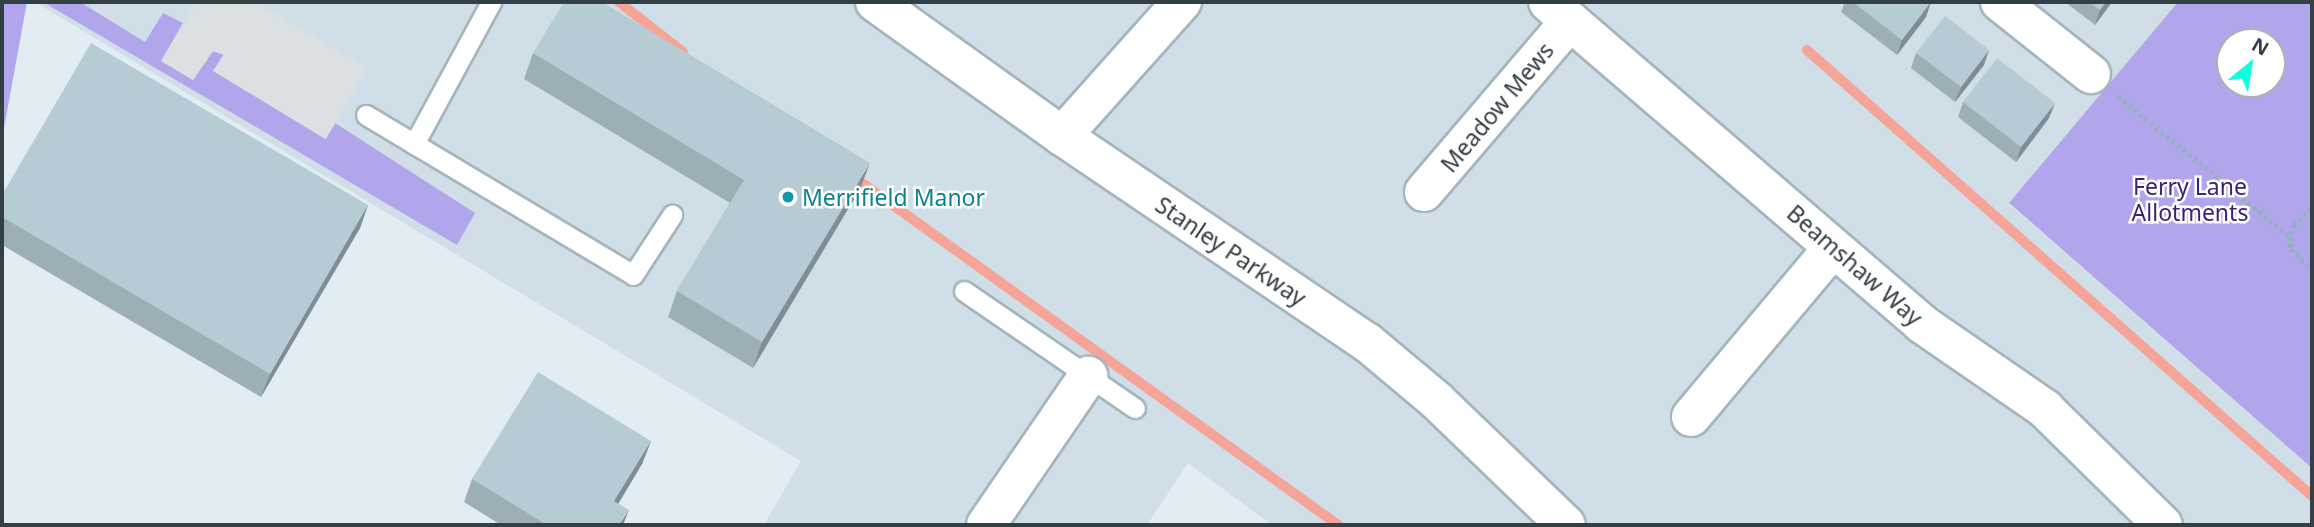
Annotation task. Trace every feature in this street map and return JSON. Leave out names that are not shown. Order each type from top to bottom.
[{"type":"street","name":"Stanley Parkway","points":[[874,2],[1062,136],[1368,343],[1436,400],[1566,525]]},
{"type":"street","points":[[1062,136],[1182,2]]},
{"type":"street","points":[[2000,2],[2091,74]]},
{"type":"street","name":"Meadow Mews","points":[[1424,192],[1559,11]]},
{"type":"street","name":"Beamshaw Way","points":[[1559,11],[1922,324],[2045,410],[2163,525]]},
{"type":"street","points":[[1691,417],[1833,247]]},
{"type":"street","points":[[986,525],[1087,376]]},
{"type":"lane","points":[[414,144],[491,2]]},
{"type":"lane","points":[[366,115],[633,275],[672,215]]},
{"type":"lane","points":[[964,291],[1135,408]]},
{"type":"path","points":[[2091,74],[2290,237]]},
{"type":"path","points":[[2312,209],[2294,225],[2290,237],[2291,248],[2312,269]]},
{"type":"shaded area","points":[[35,2],[2178,2],[2009,204],[2312,468],[2312,525],[1272,525],[1188,463],[1147,525],[764,525],[801,461]]},
{"type":"shaded area","points":[[196,2],[256,2],[367,68],[326,139],[213,71],[224,54],[213,51],[193,80],[161,61]]},
{"type":"green space","points":[[2,2],[27,2],[2,139]]},
{"type":"green space","points":[[43,2],[80,2],[145,42],[163,13],[183,23],[161,61],[193,80],[213,51],[224,55],[214,71],[325,139],[335,123],[475,213],[457,245]]},
{"type":"green space","name":"Ferry Lane Allotments","points":[[2178,2],[2312,2],[2312,468],[2009,203]]},
{"type":"building","name":"Merrifield Manor","points":[[564,2],[602,2],[870,163],[762,342],[677,291],[744,180],[533,53]]},
{"type":"building","points":[[1853,2],[1931,2],[1902,40]]},
{"type":"building","points":[[2089,2],[2106,2],[2100,10]]},
{"type":"building","points":[[1945,16],[1989,50],[1961,87],[1916,53]]},
{"type":"building","points":[[91,43],[368,205],[270,374],[2,217],[2,195]]},
{"type":"building","points":[[1997,58],[2055,103],[2021,147],[1963,102]]},
{"type":"building","points":[[538,372],[651,441],[614,501],[629,510],[619,525],[547,525],[472,479]]},
{"type":"waterway","points":[[619,2],[683,52]]},
{"type":"waterway","points":[[1807,50],[2312,496]]},
{"type":"waterway","points":[[851,175],[1338,525]]},
{"type":"place","name":"Merrifield Manor","points":[[788,197]]}]
